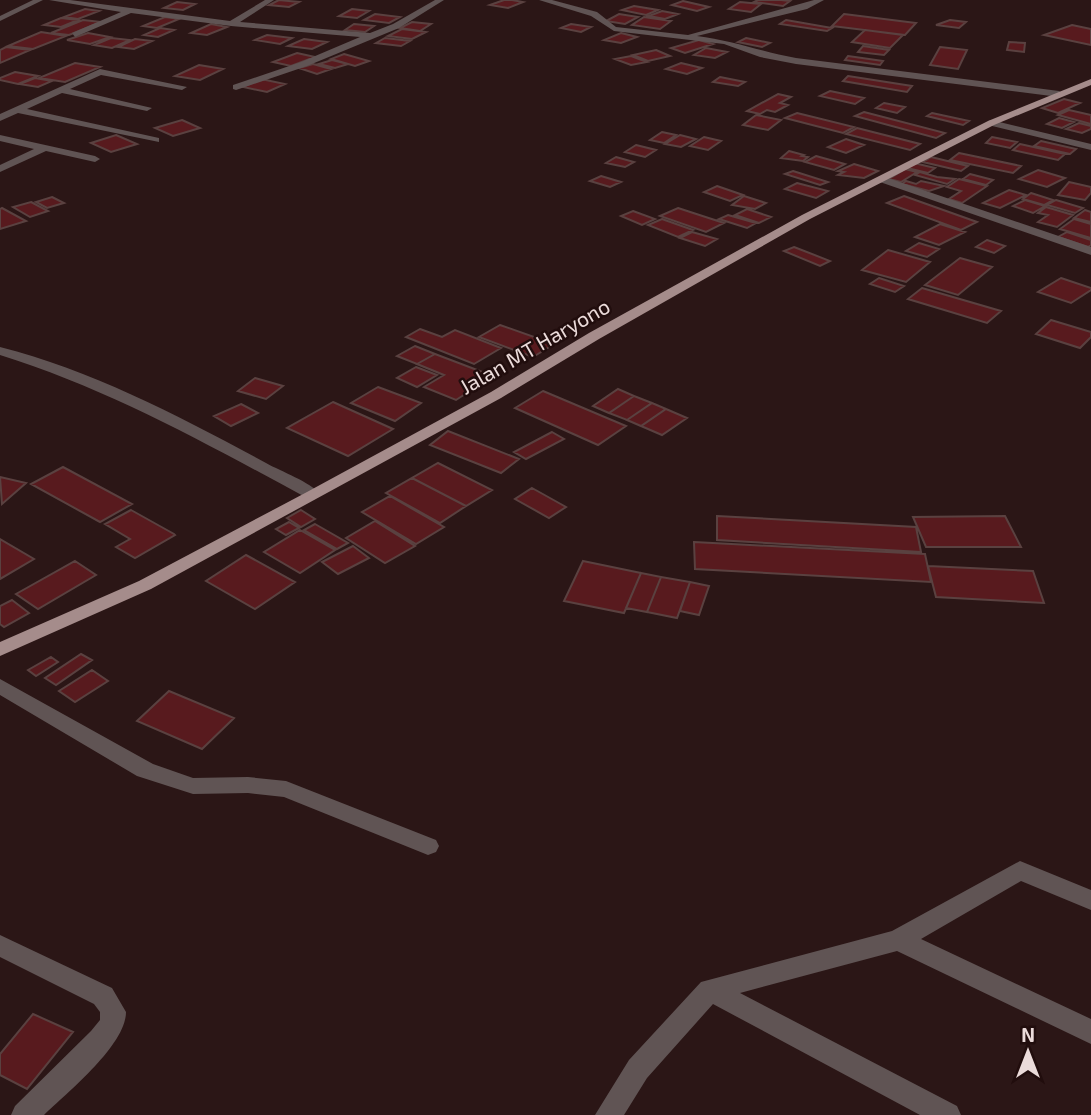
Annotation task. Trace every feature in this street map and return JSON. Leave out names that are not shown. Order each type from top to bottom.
[{"type":"main road","name":"Jalan MT Haryono","points":[[0,650],[145,585],[496,395],[594,336],[768,238],[881,179],[996,120],[1091,82]]},
{"type":"street","points":[[0,19],[39,0]]},
{"type":"street","points":[[53,0],[231,24],[371,36]]},
{"type":"street","points":[[231,24],[270,0]]},
{"type":"street","points":[[236,87],[396,26],[440,0]]},
{"type":"street","points":[[543,0],[594,14],[614,29],[725,42],[763,55],[796,61],[1059,94]]},
{"type":"street","points":[[683,38],[804,7],[820,0]]},
{"type":"street","points":[[75,35],[131,10]]},
{"type":"street","points":[[0,118],[100,72],[182,87]]},
{"type":"street","points":[[60,90],[147,108]]},
{"type":"street","points":[[17,110],[155,140]]},
{"type":"street","points":[[996,120],[1091,141]]},
{"type":"street","points":[[996,120],[1091,147]]},
{"type":"street","points":[[0,138],[94,159]]},
{"type":"street","points":[[0,169],[44,148]]},
{"type":"street","points":[[881,179],[1091,251]]},
{"type":"street","points":[[0,351],[77,375],[127,396],[313,495]]},
{"type":"street","points":[[0,685],[145,770],[192,786],[248,785],[286,789],[428,846]]},
{"type":"street","points":[[611,1114],[638,1069],[710,990],[898,940],[1020,870],[1091,900]]},
{"type":"street","points":[[898,940],[1091,1032]]},
{"type":"street","points":[[0,945],[103,996],[112,1006],[113,1018],[105,1036],[25,1115]]},
{"type":"street","points":[[710,990],[947,1115]]},
{"type":"building","points":[[279,0],[299,2],[289,7],[269,5]]},
{"type":"building","points":[[504,0],[523,2],[508,8],[490,5]]},
{"type":"building","points":[[683,1],[709,7],[697,11],[672,5]]},
{"type":"building","points":[[790,1],[783,6],[754,2]]},
{"type":"building","points":[[177,2],[195,4],[183,10],[164,8]]},
{"type":"building","points":[[740,2],[761,4],[751,12],[729,9]]},
{"type":"building","points":[[634,6],[658,10],[646,15],[622,10]]},
{"type":"building","points":[[85,9],[99,11],[78,19],[64,17]]},
{"type":"building","points":[[352,9],[369,11],[357,18],[339,16]]},
{"type":"building","points":[[662,11],[678,14],[665,19],[649,16]]},
{"type":"building","points":[[375,14],[400,17],[389,23],[364,20]]},
{"type":"building","points":[[619,14],[638,17],[625,24],[606,21]]},
{"type":"building","points":[[844,14],[916,23],[905,35],[832,26]]},
{"type":"building","points":[[165,17],[179,19],[157,28],[143,26]]},
{"type":"building","points":[[644,17],[671,21],[660,29],[632,25]]},
{"type":"building","points":[[61,18],[78,20],[61,27],[44,25]]},
{"type":"building","points":[[83,20],[101,22],[69,35],[51,33]]},
{"type":"building","points":[[786,20],[832,28],[827,31],[780,24]]},
{"type":"building","points":[[950,20],[966,22],[959,28],[936,25]]},
{"type":"building","points":[[412,22],[431,24],[420,31],[400,28]]},
{"type":"building","points":[[211,24],[227,27],[207,35],[191,33]]},
{"type":"building","points":[[354,24],[374,26],[365,32],[345,30]]},
{"type":"building","points":[[571,24],[591,27],[581,32],[561,28]]},
{"type":"building","points":[[1072,25],[1091,29],[1091,45],[1044,35]]},
{"type":"building","points":[[160,28],[174,30],[158,37],[144,35]]},
{"type":"building","points":[[402,29],[426,32],[412,39],[388,36]]},
{"type":"building","points":[[865,30],[903,35],[890,48],[852,42]]},
{"type":"building","points":[[41,32],[66,36],[33,49],[8,46]]},
{"type":"building","points":[[88,33],[110,37],[90,44],[67,40]]},
{"type":"building","points":[[621,33],[637,37],[621,43],[604,40]]},
{"type":"building","points":[[267,35],[292,38],[280,44],[255,40]]},
{"type":"building","points":[[111,38],[130,40],[112,48],[94,45]]},
{"type":"building","points":[[385,38],[410,41],[401,46],[376,43]]},
{"type":"building","points":[[746,38],[770,43],[762,47],[738,42]]},
{"type":"building","points":[[135,39],[152,41],[134,49],[118,47]]},
{"type":"building","points":[[304,39],[327,42],[312,49],[288,46]]},
{"type":"building","points":[[699,40],[713,44],[685,53],[671,48]]},
{"type":"building","points":[[1009,42],[1025,43],[1024,52],[1007,50]]},
{"type":"building","points":[[863,46],[889,50],[884,55],[858,52]]},
{"type":"building","points":[[6,47],[30,50],[0,63],[0,50]]},
{"type":"building","points":[[940,47],[967,50],[958,69],[930,65]]},
{"type":"building","points":[[706,48],[727,52],[715,58],[694,55]]},
{"type":"building","points":[[656,50],[670,56],[648,61],[633,55]]},
{"type":"building","points":[[297,53],[315,57],[291,66],[273,62]]},
{"type":"building","points":[[344,54],[369,61],[355,66],[331,59]]},
{"type":"building","points":[[631,56],[647,62],[631,65],[615,59]]},
{"type":"building","points":[[848,56],[883,61],[880,65],[845,60]]},
{"type":"building","points":[[332,60],[348,64],[335,68],[319,64]]},
{"type":"building","points":[[75,63],[100,67],[65,82],[39,78]]},
{"type":"building","points":[[681,63],[702,68],[687,74],[666,69]]},
{"type":"building","points":[[313,64],[331,69],[317,74],[299,68]]},
{"type":"building","points":[[199,65],[223,69],[200,80],[175,76]]},
{"type":"building","points":[[15,72],[38,76],[18,84],[0,80]]},
{"type":"building","points":[[848,76],[912,86],[907,92],[843,81]]},
{"type":"building","points":[[720,77],[745,82],[738,86],[713,82]]},
{"type":"building","points":[[35,78],[52,81],[38,87],[20,84]]},
{"type":"building","points":[[261,79],[285,84],[267,92],[243,87]]},
{"type":"building","points":[[830,91],[864,98],[855,104],[820,96]]},
{"type":"building","points":[[778,94],[791,97],[780,103],[788,105],[775,112],[767,110],[760,114],[747,111]]},
{"type":"building","points":[[1064,99],[1080,103],[1058,113],[1042,108]]},
{"type":"building","points":[[884,103],[905,107],[897,113],[876,108]]},
{"type":"building","points":[[1069,110],[1091,115],[1091,124],[1058,115]]},
{"type":"building","points":[[864,112],[945,133],[936,138],[855,116]]},
{"type":"building","points":[[797,113],[854,127],[843,133],[785,118]]},
{"type":"building","points":[[932,113],[969,121],[963,125],[927,116]]},
{"type":"building","points":[[756,115],[781,120],[768,130],[743,125]]},
{"type":"building","points":[[1059,118],[1074,122],[1062,128],[1047,124]]},
{"type":"building","points":[[182,120],[200,128],[173,136],[155,128]]},
{"type":"building","points":[[1079,123],[1091,126],[1091,129],[1082,133],[1066,129]]},
{"type":"building","points":[[857,128],[920,144],[910,150],[846,134]]},
{"type":"building","points":[[662,132],[676,135],[664,143],[650,140]]},
{"type":"building","points":[[116,135],[137,144],[111,152],[91,143]]},
{"type":"building","points":[[680,135],[696,139],[681,147],[665,144]]},
{"type":"building","points":[[704,137],[721,141],[708,150],[690,146]]},
{"type":"building","points":[[992,137],[1017,142],[1010,148],[986,143]]},
{"type":"building","points":[[846,139],[864,145],[846,153],[828,147]]},
{"type":"building","points":[[1041,141],[1076,149],[1070,154],[1034,146]]},
{"type":"building","points":[[1020,144],[1065,154],[1058,160],[1013,150]]},
{"type":"building","points":[[636,145],[656,150],[645,157],[625,152]]},
{"type":"building","points":[[789,151],[808,157],[803,161],[781,158]]},
{"type":"building","points":[[959,153],[1021,166],[1013,173],[950,160]]},
{"type":"building","points":[[816,156],[845,164],[834,170],[805,162]]},
{"type":"building","points":[[616,157],[634,162],[625,167],[606,163]]},
{"type":"building","points":[[931,157],[968,166],[961,171],[923,162]]},
{"type":"building","points":[[914,163],[935,168],[928,173],[907,168]]},
{"type":"building","points":[[854,164],[878,171],[864,178],[838,175],[844,172],[838,171]]},
{"type":"building","points":[[905,169],[917,172],[901,182],[889,179]]},
{"type":"building","points":[[1038,170],[1065,178],[1047,187],[1019,179]]},
{"type":"building","points":[[793,171],[828,182],[820,185],[785,174]]},
{"type":"building","points":[[920,172],[955,179],[947,184],[915,175]]},
{"type":"building","points":[[970,174],[993,180],[986,185],[963,179]]},
{"type":"building","points":[[601,176],[621,182],[610,187],[590,181]]},
{"type":"building","points":[[959,179],[987,186],[962,203],[949,199],[961,191],[947,187]]},
{"type":"building","points":[[906,181],[944,186],[929,191],[902,184]]},
{"type":"building","points":[[1069,182],[1091,187],[1091,193],[1085,200],[1058,195]]},
{"type":"building","points":[[797,183],[828,191],[816,198],[785,189]]},
{"type":"building","points":[[717,186],[743,195],[730,201],[704,192]]},
{"type":"building","points":[[1009,190],[1026,195],[1000,208],[983,203]]},
{"type":"building","points":[[1031,193],[1053,200],[1044,205],[1023,199]]},
{"type":"building","points":[[744,196],[766,203],[755,209],[732,205]]},
{"type":"building","points":[[904,196],[977,222],[961,230],[887,203]]},
{"type":"building","points":[[52,197],[64,203],[47,208],[36,202]]},
{"type":"building","points":[[1025,200],[1045,206],[1033,213],[1013,206]]},
{"type":"building","points":[[1056,200],[1083,208],[1075,213],[1047,205]]},
{"type":"building","points":[[31,202],[48,211],[30,217],[13,207]]},
{"type":"building","points":[[1046,207],[1073,215],[1057,227],[1038,222],[1048,215],[1038,213]]},
{"type":"building","points":[[2,208],[26,221],[0,229]]},
{"type":"building","points":[[678,208],[724,223],[706,232],[660,216]]},
{"type":"building","points":[[747,209],[771,217],[759,223],[735,215]]},
{"type":"building","points":[[1085,210],[1091,212],[1091,222],[1074,218]]},
{"type":"building","points":[[633,211],[655,219],[642,225],[621,216]]},
{"type":"building","points":[[728,215],[756,223],[747,228],[719,219]]},
{"type":"building","points":[[662,219],[693,230],[678,237],[648,225]]},
{"type":"building","points":[[1074,219],[1091,224],[1091,238],[1060,229]]},
{"type":"building","points":[[940,224],[965,232],[939,245],[915,237]]},
{"type":"building","points":[[692,232],[717,239],[705,246],[680,238]]},
{"type":"building","points":[[1067,232],[1091,240],[1091,245],[1088,247],[1058,237]]},
{"type":"building","points":[[987,240],[1005,246],[994,253],[976,247]]},
{"type":"building","points":[[919,243],[939,249],[927,257],[906,251]]},
{"type":"building","points":[[794,247],[830,261],[820,266],[784,251]]},
{"type":"building","points":[[888,250],[930,262],[906,282],[862,270]]},
{"type":"building","points":[[960,258],[992,267],[958,295],[925,285]]},
{"type":"building","points":[[879,278],[904,286],[895,292],[870,284]]},
{"type":"building","points":[[1061,278],[1091,290],[1071,303],[1038,292]]},
{"type":"building","points":[[922,288],[1001,311],[987,323],[908,299]]},
{"type":"building","points":[[1051,320],[1091,332],[1091,337],[1080,348],[1036,334]]},
{"type":"building","points":[[500,325],[554,344],[533,357],[479,337]]},
{"type":"building","points":[[420,329],[442,337],[455,330],[501,348],[474,364],[406,337]]},
{"type":"building","points":[[415,346],[435,354],[417,364],[397,356]]},
{"type":"building","points":[[435,354],[493,376],[456,400],[424,387],[444,375],[417,364]]},
{"type":"building","points":[[416,367],[437,375],[417,387],[397,378]]},
{"type":"building","points":[[255,378],[283,386],[266,399],[238,391]]},
{"type":"building","points":[[378,387],[421,403],[395,421],[351,403]]},
{"type":"building","points":[[618,389],[634,396],[609,413],[593,406]]},
{"type":"building","points":[[543,391],[626,426],[598,445],[515,408]]},
{"type":"building","points":[[634,396],[652,403],[627,420],[609,413]]},
{"type":"building","points":[[333,402],[393,429],[348,456],[287,428]]},
{"type":"building","points":[[652,403],[666,409],[641,426],[627,420]]},
{"type":"building","points":[[241,404],[258,413],[231,426],[214,416]]},
{"type":"building","points":[[666,409],[687,418],[662,435],[641,426]]},
{"type":"building","points":[[448,431],[519,459],[501,473],[430,445]]},
{"type":"building","points":[[552,432],[564,439],[526,459],[514,452]]},
{"type":"building","points":[[438,463],[492,490],[466,506],[412,478]]},
{"type":"building","points":[[63,467],[132,504],[100,522],[31,484]]},
{"type":"building","points":[[0,477],[26,483],[2,504]]},
{"type":"building","points":[[412,478],[466,506],[440,523],[386,493]]},
{"type":"building","points":[[532,488],[566,507],[549,518],[515,499]]},
{"type":"building","points":[[390,496],[444,527],[416,544],[362,512]]},
{"type":"building","points":[[131,510],[175,535],[135,558],[116,547],[130,539],[105,524]]},
{"type":"building","points":[[301,510],[315,519],[301,527],[287,518]]},
{"type":"building","points":[[717,516],[916,527],[921,552],[717,540]]},
{"type":"building","points":[[1005,516],[1021,547],[926,547],[913,517]]},
{"type":"building","points":[[375,521],[415,546],[385,563],[346,538]]},
{"type":"building","points":[[289,522],[299,528],[286,535],[276,529]]},
{"type":"building","points":[[315,524],[348,543],[337,549],[304,530]]},
{"type":"building","points":[[300,530],[335,550],[300,573],[264,552]]},
{"type":"building","points":[[0,539],[34,559],[0,579]]},
{"type":"building","points":[[694,542],[925,554],[931,582],[695,569]]},
{"type":"building","points":[[353,546],[369,558],[338,574],[322,562]]},
{"type":"building","points":[[246,555],[295,582],[255,609],[206,581]]},
{"type":"building","points":[[75,561],[96,575],[38,609],[16,594]]},
{"type":"building","points":[[583,561],[641,573],[624,613],[564,601]]},
{"type":"building","points":[[928,566],[1033,571],[1044,603],[936,597]]},
{"type":"building","points":[[641,573],[661,577],[647,612],[626,608]]},
{"type":"building","points":[[661,577],[690,582],[677,618],[647,612]]},
{"type":"building","points":[[690,582],[709,586],[699,615],[680,611]]},
{"type":"building","points":[[12,600],[29,613],[4,627],[0,624],[0,606]]},
{"type":"building","points":[[81,654],[92,660],[56,685],[45,678]]},
{"type":"building","points":[[51,657],[58,662],[36,676],[28,670]]},
{"type":"building","points":[[92,670],[108,681],[75,702],[59,691]]},
{"type":"building","points":[[169,691],[234,718],[202,749],[137,721]]},
{"type":"building","points":[[33,1014],[73,1032],[27,1089],[0,1075],[0,1054]]}]
